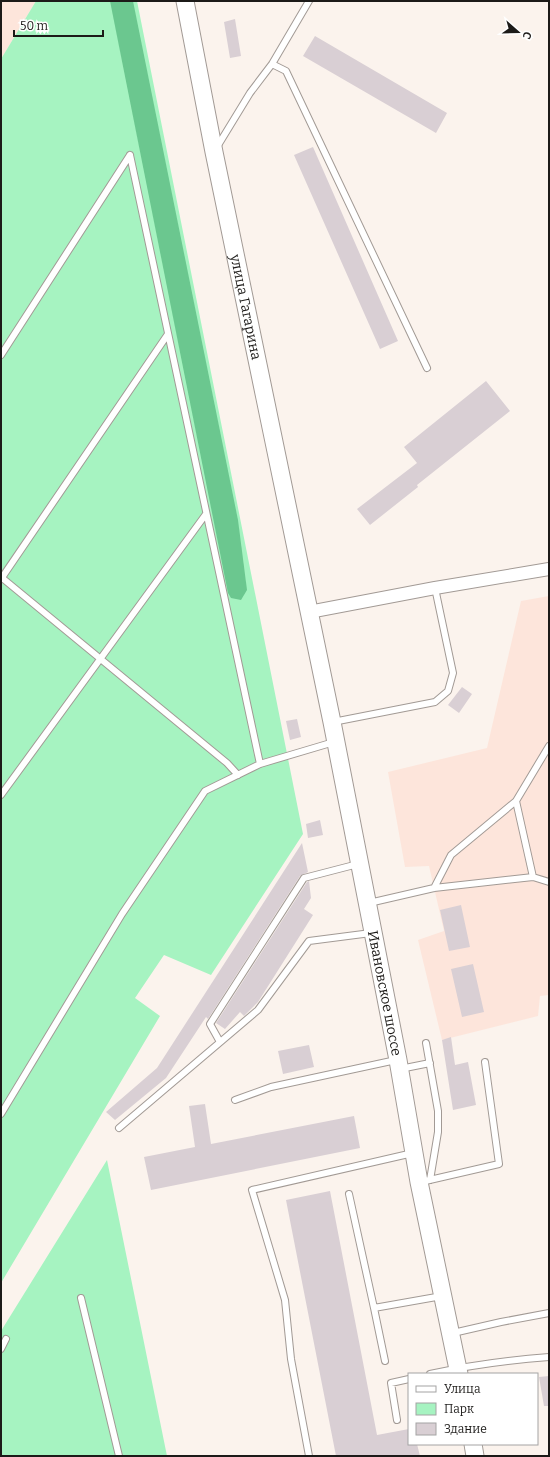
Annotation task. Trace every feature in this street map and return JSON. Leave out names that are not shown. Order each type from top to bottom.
[{"type":"street","name":"улица Гагарина","points":[[186,1],[214,152],[309,612]]},
{"type":"street","points":[[309,612],[436,588],[549,569]]},
{"type":"street","name":"Ивановское шоссе","points":[[309,612],[373,932],[414,1153],[425,1181],[443,1296],[458,1371]]},
{"type":"street","points":[[473,1445],[475,1456]]},
{"type":"lane","points":[[214,152],[250,93],[272,64],[309,1]]},
{"type":"lane","points":[[272,64],[286,71],[427,368]]},
{"type":"lane","points":[[1,355],[130,155],[260,764]]},
{"type":"lane","points":[[168,334],[1,578],[101,658],[227,763],[238,775]]},
{"type":"lane","points":[[1,795],[206,514]]},
{"type":"lane","points":[[332,722],[435,702],[448,691],[453,674],[436,588]]},
{"type":"lane","points":[[1,1114],[122,914],[205,791],[260,764],[335,741]]},
{"type":"lane","points":[[434,888],[451,854],[516,801],[549,746]]},
{"type":"lane","points":[[516,801],[533,877]]},
{"type":"lane","points":[[220,1042],[210,1024],[304,878],[359,864]]},
{"type":"lane","points":[[367,903],[434,888],[533,877],[549,882]]},
{"type":"lane","points":[[119,1128],[258,1010],[309,941],[373,932]]},
{"type":"lane","points":[[426,1043],[438,1111],[438,1132],[425,1181],[499,1164],[485,1062]]},
{"type":"lane","points":[[235,1100],[271,1087],[398,1064],[430,1063]]},
{"type":"lane","points":[[309,1456],[291,1359],[284,1300],[252,1190],[414,1153]]},
{"type":"lane","points":[[349,1194],[385,1361]]},
{"type":"lane","points":[[374,1308],[443,1296]]},
{"type":"lane","points":[[81,1298],[120,1456]]},
{"type":"lane","points":[[451,1333],[549,1313]]},
{"type":"lane","points":[[1,1348],[6,1339]]},
{"type":"lane","points":[[439,1373],[458,1371],[509,1360],[549,1357]]},
{"type":"lane","points":[[397,1420],[391,1383],[408,1379]]},
{"type":"shaded area","points":[[1,1],[36,1],[1,59]]},
{"type":"shaded area","points":[[549,596],[549,995],[540,996],[538,1016],[442,1040],[418,940],[444,931],[429,866],[405,867],[388,772],[487,748],[521,601]]},
{"type":"green space","points":[[36,1],[137,1],[303,834],[211,975],[164,955],[135,998],[160,1016],[1,1283],[1,59]]},
{"type":"green space","points":[[110,1],[133,1],[238,520],[247,590],[241,600],[231,598],[228,593]]},
{"type":"green space","points":[[107,1160],[167,1456],[1,1456],[1,1331]]},
{"type":"building","points":[[235,19],[241,56],[230,58],[224,22]]},
{"type":"building","points":[[315,36],[447,113],[436,133],[303,56]]},
{"type":"building","points":[[313,147],[398,341],[380,349],[294,155]]},
{"type":"building","points":[[486,381],[510,411],[417,485],[418,487],[370,525],[357,509],[417,463],[404,447]]},
{"type":"building","points":[[462,687],[472,694],[459,713],[448,705]]},
{"type":"building","points":[[297,719],[301,737],[290,740],[286,721]]},
{"type":"building","points":[[320,820],[323,835],[308,838],[306,824]]},
{"type":"building","points":[[302,843],[308,872],[300,876],[208,1019],[206,1017],[166,1078],[115,1120],[106,1112],[157,1068]]},
{"type":"building","points":[[309,881],[311,898],[304,909],[313,915],[258,1002],[244,1016],[240,1012],[225,1029],[216,1023]]},
{"type":"building","points":[[461,905],[470,947],[449,951],[440,910]]},
{"type":"building","points":[[473,964],[484,1012],[462,1017],[451,969]]},
{"type":"building","points":[[451,1037],[455,1065],[468,1062],[476,1105],[453,1110],[442,1040]]},
{"type":"building","points":[[309,1045],[314,1067],[283,1074],[278,1051]]},
{"type":"building","points":[[205,1104],[211,1144],[354,1116],[360,1148],[151,1190],[144,1157],[195,1147],[189,1106]]},
{"type":"building","points":[[330,1191],[377,1435],[408,1429],[408,1445],[417,1445],[420,1456],[336,1456],[286,1200]]},
{"type":"building","points":[[549,1376],[549,1406],[544,1406],[539,1377]]}]
